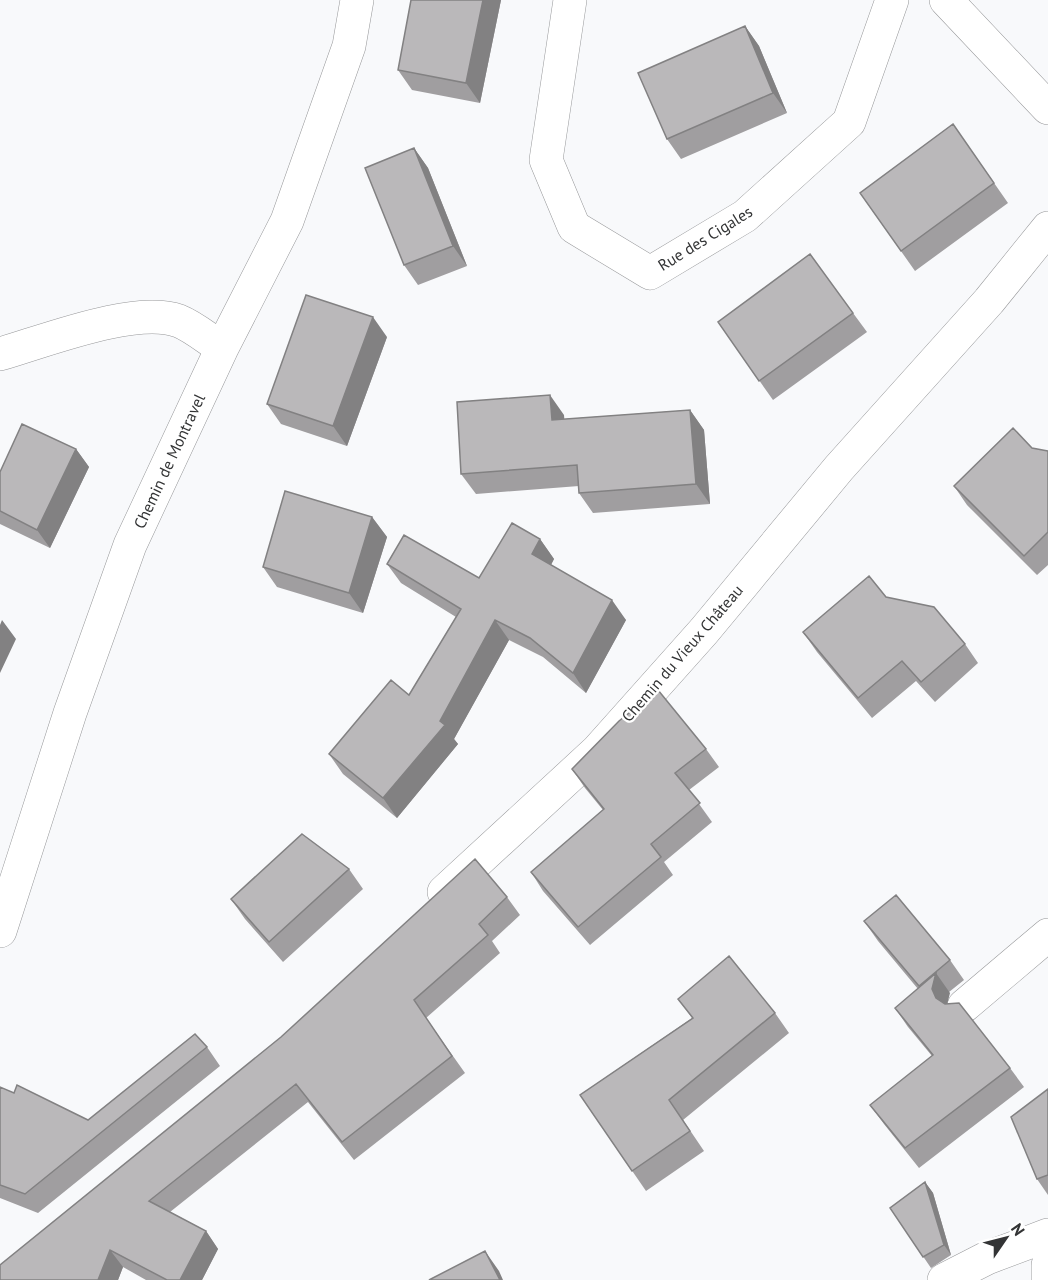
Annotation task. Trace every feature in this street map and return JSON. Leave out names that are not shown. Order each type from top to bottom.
[{"type":"street","name":"Chemin de Montravel","points":[[0,931],[70,713],[130,545],[222,348],[287,221],[349,46],[357,0]]},
{"type":"street","name":"Rue des Cigales","points":[[570,0],[546,160],[574,227],[650,273],[746,216],[849,122],[891,0]]},
{"type":"street","points":[[946,0],[1048,108]]},
{"type":"street","name":"Chemin du Vieux Château","points":[[421,912],[597,751],[704,630],[839,468],[989,301],[1048,228]]},
{"type":"street","points":[[0,354],[111,322],[153,316],[180,322],[222,348]]},
{"type":"street","points":[[964,1006],[1048,935]]},
{"type":"street","points":[[944,1280],[987,1258],[1048,1235]]},
{"type":"street","points":[[1048,1266],[1048,1279]]},
{"type":"building","points":[[411,0],[483,0],[466,83],[398,70]]},
{"type":"building","points":[[745,26],[773,93],[667,139],[638,73]]},
{"type":"building","points":[[953,124],[994,183],[901,251],[860,193]]},
{"type":"building","points":[[414,148],[453,246],[404,265],[365,168]]},
{"type":"building","points":[[810,254],[853,313],[759,381],[718,322]]},
{"type":"building","points":[[306,295],[373,317],[333,426],[267,404]]},
{"type":"building","points":[[550,395],[552,420],[690,410],[696,484],[579,493],[577,465],[461,474],[457,402]]},
{"type":"building","points":[[22,424],[76,449],[37,530],[0,511],[0,472]]},
{"type":"building","points":[[1013,428],[1032,448],[1048,451],[1048,532],[1024,556],[954,486]]},
{"type":"building","points":[[285,491],[372,517],[349,593],[263,567]]},
{"type":"building","points":[[512,523],[540,539],[532,554],[612,600],[573,673],[530,638],[495,620],[440,721],[445,725],[383,798],[329,754],[391,680],[409,695],[461,609],[387,564],[404,535],[479,578]]},
{"type":"building","points":[[869,576],[886,597],[934,607],[965,644],[921,682],[902,661],[858,698],[803,632]]},
{"type":"building","points":[[658,690],[706,749],[675,773],[700,803],[651,844],[661,857],[578,927],[531,872],[604,809],[572,769],[619,721]]},
{"type":"building","points":[[302,834],[349,869],[269,942],[231,899]]},
{"type":"building","points":[[475,859],[507,897],[479,924],[488,935],[414,1000],[452,1056],[342,1142],[296,1084],[149,1201],[206,1231],[180,1280],[167,1280],[110,1250],[98,1280],[0,1280],[0,1265],[281,1037]]},
{"type":"building","points":[[896,895],[950,960],[919,986],[864,921]]},
{"type":"building","points":[[729,956],[775,1013],[669,1100],[690,1131],[632,1171],[580,1095],[693,1018],[678,999]]},
{"type":"building","points":[[936,973],[932,989],[936,998],[945,1004],[959,1003],[1010,1068],[905,1148],[870,1105],[933,1055],[895,1008]]},
{"type":"building","points":[[195,1034],[207,1047],[25,1194],[0,1185],[0,1087],[14,1093],[17,1085],[88,1120]]},
{"type":"building","points":[[1048,1089],[1048,1175],[1037,1179],[1011,1117]]},
{"type":"building","points":[[925,1182],[944,1245],[923,1257],[890,1208]]},
{"type":"building","points":[[485,1251],[500,1280],[429,1280]]}]
